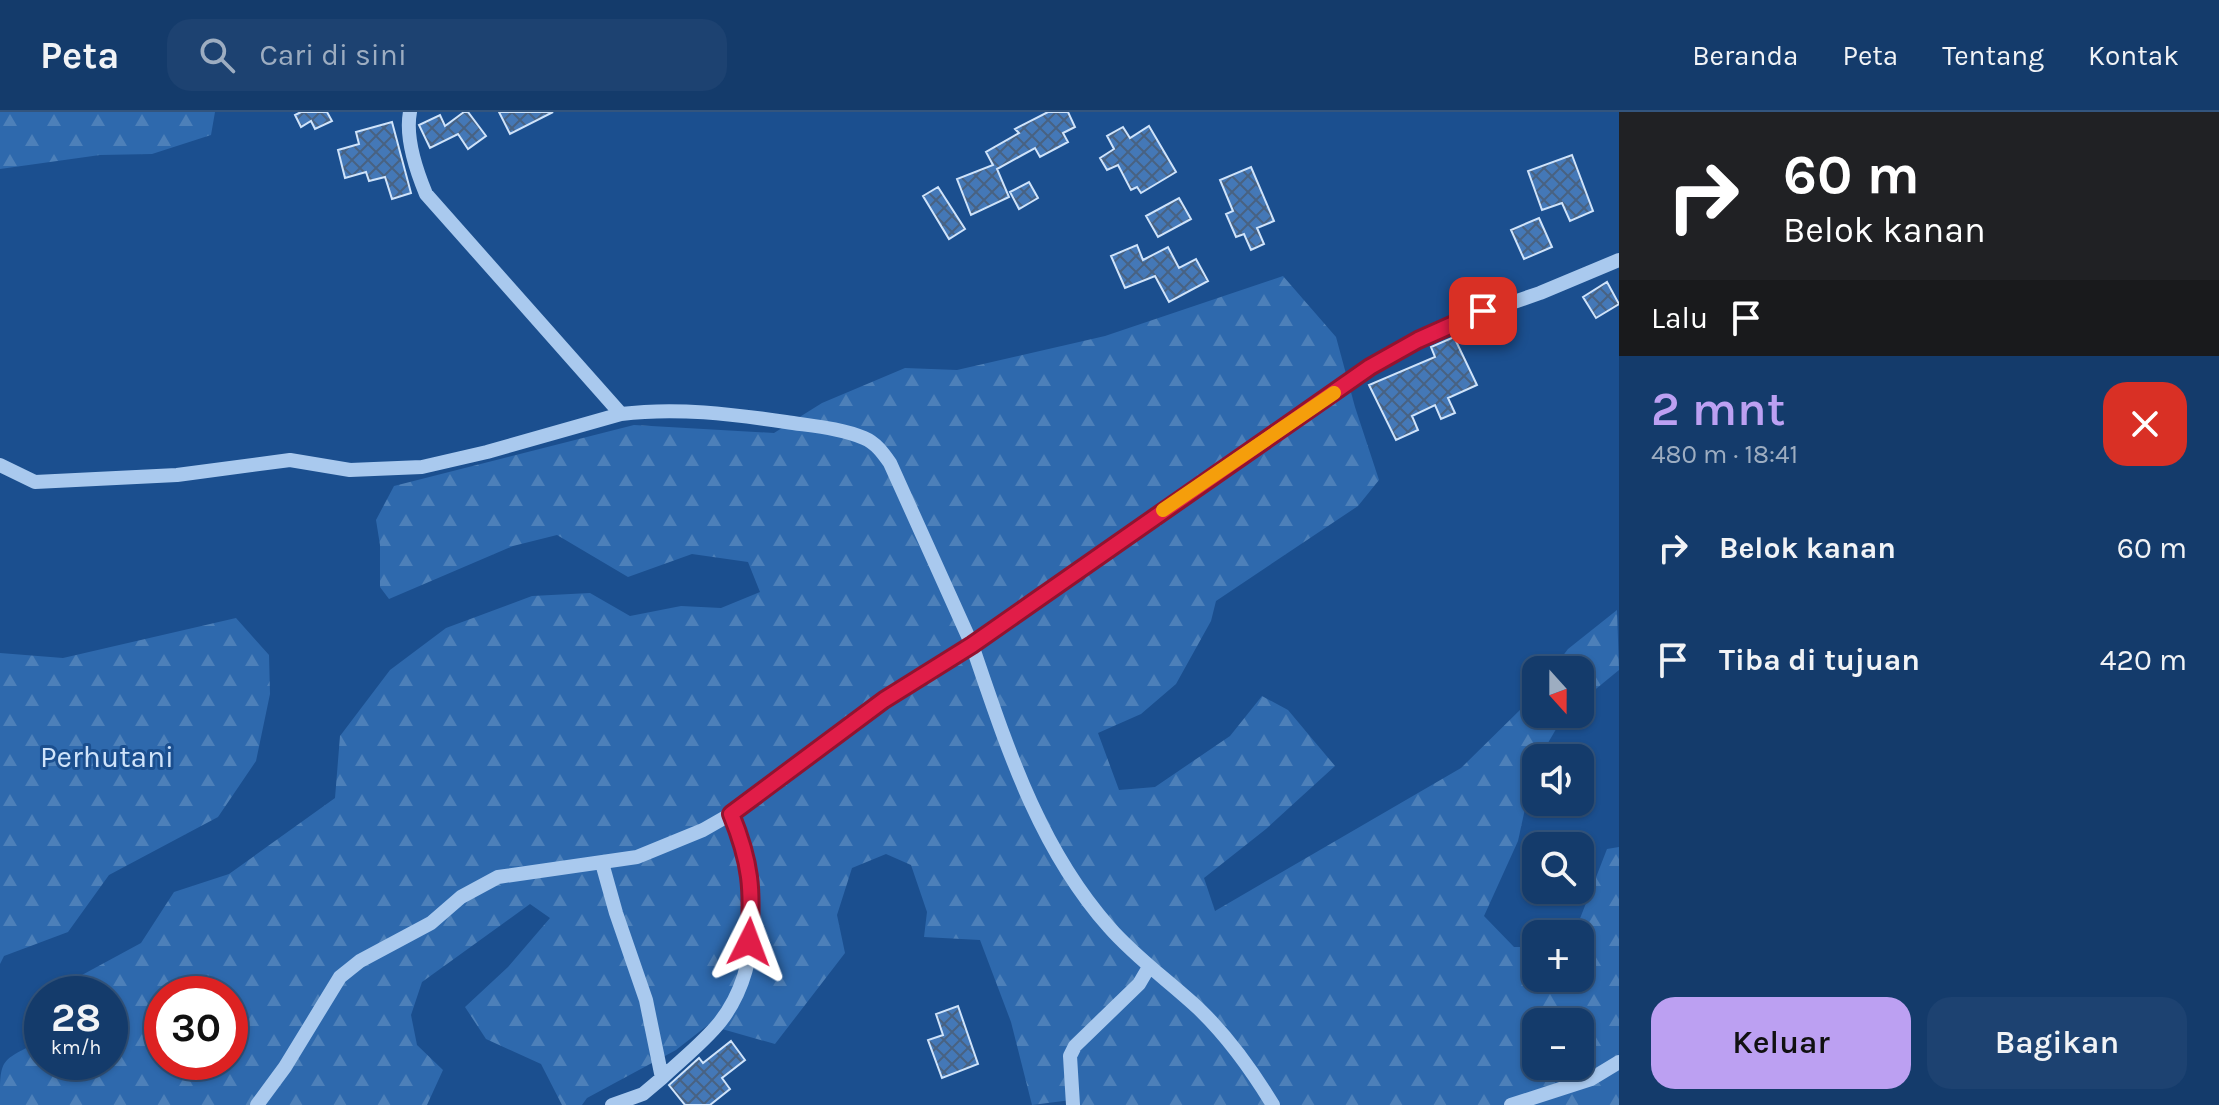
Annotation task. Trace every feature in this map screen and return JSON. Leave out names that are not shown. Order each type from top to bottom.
[{"type":"street","points":[[410,112],[413,152],[426,194],[621,414]]},
{"type":"street","points":[[257,1105],[347,969],[431,923],[461,897],[498,877],[637,857],[674,844],[731,814],[884,700],[972,645],[1129,533],[1394,353],[1453,323],[1540,293],[1619,260]]},
{"type":"street","points":[[0,465],[35,482],[177,475],[290,460],[350,470],[422,467],[621,414],[669,411],[725,414],[844,432],[866,439],[881,450],[890,463],[972,645],[1018,776],[1047,838],[1106,924],[1149,967],[1202,1012],[1273,1105]]},
{"type":"street","points":[[612,1105],[643,1094],[720,1022],[748,969],[752,883],[747,857],[731,814]]},
{"type":"street","points":[[602,863],[646,1000],[662,1078]]},
{"type":"street","points":[[1073,1105],[1070,1056],[1075,1046],[1139,984],[1149,967]]},
{"type":"street","points":[[1511,1105],[1591,1079],[1619,1062]]},
{"type":"green space","points":[[0,112],[215,112],[211,135],[152,154],[100,155],[0,169]]},
{"type":"green space","points":[[1283,276],[1336,337],[1379,480],[1358,506],[1216,601],[1211,621],[1176,684],[1141,714],[1098,733],[1119,790],[1155,787],[1230,736],[1262,696],[1288,710],[1335,766],[1266,829],[1204,878],[1215,911],[1461,768],[1522,708],[1522,728],[1557,728],[1547,744],[1522,744],[1523,816],[1518,841],[1484,916],[1514,947],[1522,947],[1522,992],[1594,992],[1594,920],[1579,920],[1586,904],[1594,904],[1594,882],[1607,849],[1619,847],[1619,1105],[1079,1105],[1079,1099],[1032,1105],[1011,1022],[980,940],[924,937],[927,912],[911,865],[886,854],[852,868],[837,915],[845,953],[775,1044],[708,1025],[676,1050],[587,1098],[582,1105],[562,1105],[541,1064],[486,1039],[465,1007],[508,967],[550,918],[530,904],[422,982],[411,1015],[417,1045],[443,1070],[427,1105],[0,1105],[5,1062],[24,1050],[24,1080],[128,1080],[128,976],[80,976],[141,943],[174,892],[229,874],[335,798],[340,736],[390,670],[446,628],[532,596],[590,593],[630,616],[681,606],[721,608],[760,592],[748,562],[692,554],[628,577],[557,535],[513,546],[389,599],[380,587],[380,545],[376,520],[394,486],[634,425],[774,433],[822,403],[905,368],[957,370],[1105,336]]},
{"type":"green space","points":[[1617,610],[1619,670],[1594,691],[1594,656],[1563,656]]},
{"type":"green space","name":"Perhutani","points":[[236,618],[269,655],[270,694],[256,761],[218,817],[109,875],[68,932],[4,956],[0,964],[0,653],[63,658]]},
{"type":"building","points":[[301,112],[327,112],[332,121],[315,129],[311,121],[301,127],[295,115]]},
{"type":"building","points":[[468,112],[486,136],[468,149],[458,134],[430,148],[419,125],[440,115],[445,126]]},
{"type":"building","points":[[499,112],[553,112],[510,134]]},
{"type":"building","points":[[1048,112],[1068,112],[1075,127],[1063,133],[1068,142],[1040,157],[1035,148],[997,169],[1009,197],[971,215],[957,179],[993,165],[986,152],[1019,133],[1015,129]]},
{"type":"building","points":[[392,122],[411,193],[392,199],[385,177],[369,181],[366,172],[345,178],[338,150],[359,144],[356,132]]},
{"type":"building","points":[[1149,126],[1176,172],[1141,193],[1137,187],[1131,190],[1118,165],[1107,170],[1100,158],[1114,149],[1107,136],[1123,127],[1130,138]]},
{"type":"building","points":[[1572,155],[1593,211],[1570,221],[1562,203],[1542,210],[1528,171]]},
{"type":"building","points":[[1251,167],[1274,221],[1257,228],[1264,244],[1251,250],[1244,234],[1236,237],[1226,214],[1233,211],[1220,180]]},
{"type":"building","points":[[1029,182],[1038,198],[1019,209],[1010,192]]},
{"type":"building","points":[[938,187],[965,229],[949,239],[923,196]]},
{"type":"building","points":[[1179,198],[1191,219],[1158,237],[1146,216]]},
{"type":"building","points":[[1539,218],[1552,247],[1524,259],[1511,230]]},
{"type":"building","points":[[1137,245],[1143,260],[1168,247],[1179,268],[1196,259],[1208,281],[1169,302],[1155,276],[1125,288],[1111,256]]},
{"type":"building","points":[[1607,282],[1619,304],[1596,318],[1583,297]]},
{"type":"building","points":[[1454,337],[1477,385],[1448,398],[1455,413],[1441,419],[1435,405],[1412,416],[1418,430],[1396,440],[1369,385],[1435,357],[1431,347]]},
{"type":"building","points":[[958,1006],[978,1064],[942,1078],[928,1040],[943,1035],[936,1014]]},
{"type":"building","points":[[731,1041],[745,1060],[722,1078],[730,1089],[710,1105],[685,1105],[669,1085],[699,1058],[703,1063]]},
{"type":"slow traffic","points":[[1163,510],[1334,393]]},
{"type":"route","points":[[749,942],[752,883],[747,857],[731,814],[884,700],[972,645],[1370,367],[1418,340],[1483,311]]}]
